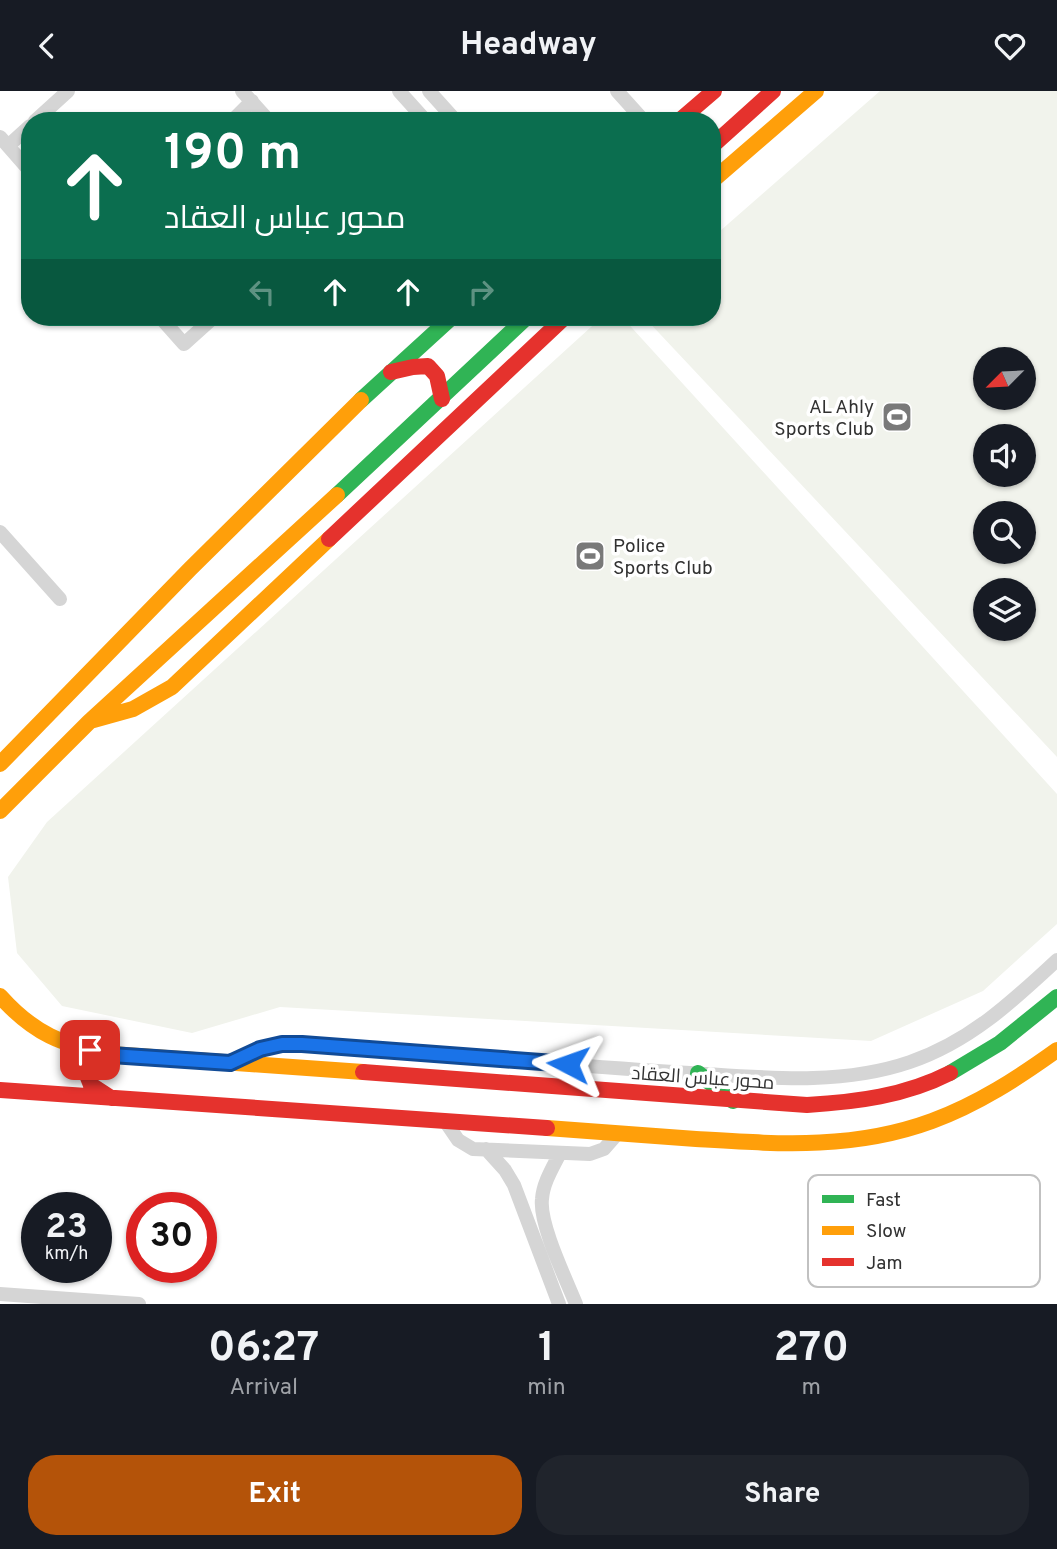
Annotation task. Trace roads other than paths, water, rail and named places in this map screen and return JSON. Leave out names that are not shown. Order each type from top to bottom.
[{"type":"main road","points":[[690,112],[714,91]]},
{"type":"main road","points":[[721,138],[773,91]]},
{"type":"main road","points":[[721,173],[816,91]]},
{"type":"main road","points":[[0,764],[190,569],[387,374],[442,326]]},
{"type":"main road","points":[[0,811],[89,722],[442,399],[518,326]]},
{"type":"main road","points":[[89,722],[141,707],[173,687],[555,326]]},
{"type":"main road","points":[[387,374],[418,365],[429,366],[438,374],[442,399]]},
{"type":"main road","name":"محور عباس العقاد","points":[[0,996],[17,1015],[52,1039],[69,1046],[111,1055],[733,1101],[844,1104],[883,1098],[957,1071],[992,1051],[1057,997]]},
{"type":"main road","points":[[0,1090],[788,1145],[830,1144],[872,1138],[912,1128],[966,1107],[1014,1081],[1057,1050]]},
{"type":"main road","points":[[111,1055],[92,1064],[88,1075],[91,1085],[111,1098]]},
{"type":"main road","points":[[698,1073],[733,1101]]},
{"type":"street","points":[[45,112],[68,91]]},
{"type":"street","points":[[400,91],[418,112]]},
{"type":"street","points":[[429,91],[448,112]]},
{"type":"street","points":[[617,91],[636,112]]},
{"type":"street","points":[[237,112],[247,96],[261,112]]},
{"type":"street","points":[[21,131],[4,141],[21,161]]},
{"type":"street","points":[[168,326],[184,344],[204,326]]},
{"type":"street","points":[[0,531],[60,599]]},
{"type":"street","points":[[230,1063],[260,1049],[282,1044],[302,1044],[698,1073],[828,1079],[870,1073],[911,1062],[951,1045],[987,1022],[1057,960]]},
{"type":"street","points":[[445,1121],[457,1140],[473,1149],[595,1153],[604,1149],[618,1133]]},
{"type":"street","points":[[486,1149],[510,1177],[557,1299],[570,1289]]},
{"type":"street","points":[[560,1153],[541,1199],[543,1217],[576,1304]]},
{"type":"street","points":[[534,1240],[549,1234]]},
{"type":"street","points":[[545,1269],[560,1263]]},
{"type":"street","points":[[0,1294],[139,1304]]},
{"type":"place","name":"AL Ahly Sports Club","points":[[897,417]]},
{"type":"place","name":"Police Sports Club","points":[[590,556]]}]
